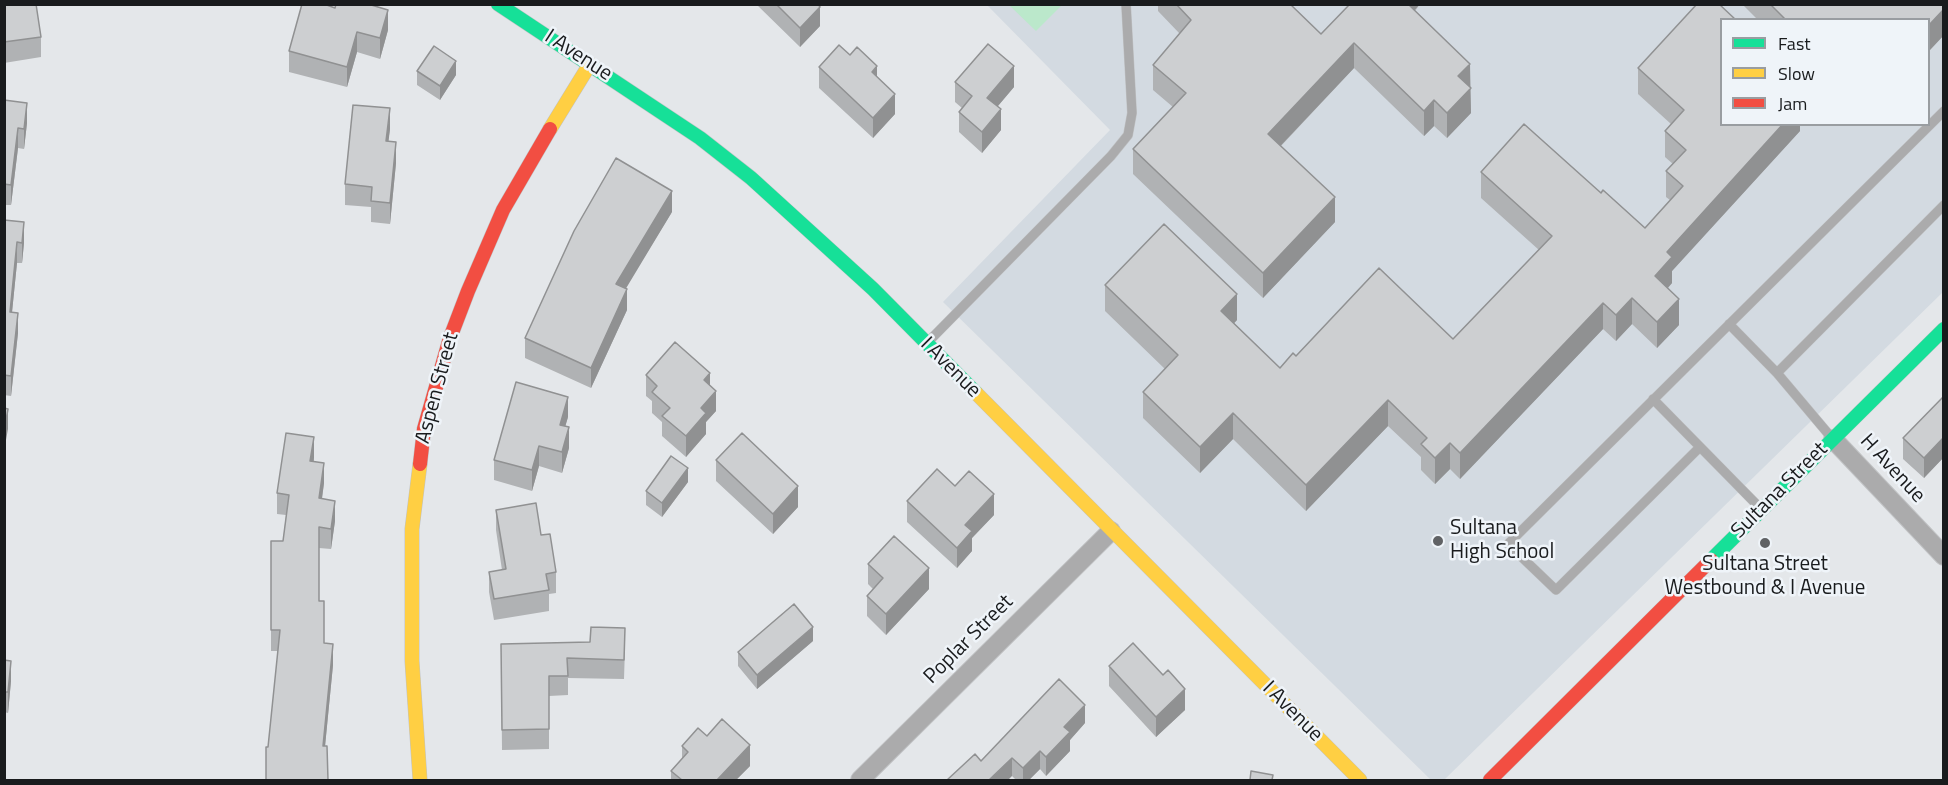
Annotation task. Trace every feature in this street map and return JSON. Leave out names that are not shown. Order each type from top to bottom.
[{"type":"street","name":"I Avenue","points":[[498,4],[700,138],[751,178],[873,289],[1360,780]]},
{"type":"street","name":"Aspen Street","points":[[420,780],[412,661],[412,530],[424,429],[450,338],[503,210],[527,166],[590,64]]},
{"type":"street","name":"Sultana Street","points":[[1490,780],[1944,329]]},
{"type":"street","name":"H Avenue","points":[[1833,439],[1944,556]]},
{"type":"street","name":"Poplar Street","points":[[860,780],[1111,531]]},
{"type":"lane","points":[[926,344],[1111,156],[1128,135],[1132,113],[1126,4]]},
{"type":"lane","points":[[1930,125],[1944,111]]},
{"type":"lane","points":[[1700,447],[1556,590],[1508,544],[1929,126]]},
{"type":"lane","points":[[1777,372],[1944,205]]},
{"type":"lane","points":[[1730,324],[1777,372],[1833,439]]},
{"type":"lane","points":[[1653,399],[1761,509]]},
{"type":"shaded area","name":"Sultana High School","points":[[987,5],[1943,5],[1943,292],[1444,780],[1431,780],[943,302],[1110,130]]},
{"type":"green space","points":[[1009,5],[1062,5],[1036,31]]},
{"type":"building","points":[[4,4],[36,4],[41,37],[4,42]]},
{"type":"building","points":[[302,4],[324,4],[335,8],[336,4],[368,4],[388,10],[380,38],[357,32],[347,67],[289,51]]},
{"type":"building","points":[[776,4],[818,4],[820,7],[800,28]]},
{"type":"building","points":[[1176,4],[1290,4],[1321,34],[1350,4],[1408,4],[1470,64],[1458,76],[1471,88],[1447,113],[1434,100],[1424,111],[1354,43],[1268,134],[1335,197],[1263,273],[1133,149],[1186,93],[1153,65],[1191,20]]},
{"type":"building","points":[[1697,4],[1719,4],[1734,18],[1720,18],[1720,126],[1781,126],[1667,252],[1672,257],[1655,276],[1679,299],[1657,322],[1632,298],[1616,315],[1603,303],[1460,453],[1450,443],[1435,458],[1421,444],[1427,438],[1388,400],[1306,485],[1233,413],[1200,447],[1143,392],[1178,355],[1105,285],[1164,224],[1237,294],[1221,311],[1280,368],[1293,353],[1296,356],[1379,268],[1453,339],[1552,236],[1481,172],[1524,124],[1601,193],[1603,190],[1645,228],[1683,186],[1666,171],[1686,150],[1665,131],[1684,110],[1638,68]]},
{"type":"building","points":[[1770,4],[1944,4],[1944,9],[1930,24],[1930,18],[1784,18]]},
{"type":"building","points":[[988,44],[1014,66],[987,98],[1001,109],[982,132],[959,112],[972,96],[955,82]]},
{"type":"building","points":[[839,45],[850,55],[857,47],[877,66],[872,72],[895,94],[873,118],[819,67]]},
{"type":"building","points":[[434,46],[456,61],[440,86],[417,71]]},
{"type":"building","points":[[4,100],[27,103],[24,129],[18,128],[11,185],[4,184]]},
{"type":"building","points":[[353,105],[390,108],[386,141],[396,142],[390,203],[371,201],[372,187],[345,184]]},
{"type":"building","points":[[616,158],[672,191],[616,284],[627,289],[591,368],[525,338],[574,231]]},
{"type":"building","points":[[4,220],[24,222],[22,243],[17,242],[10,312],[18,313],[11,376],[4,375]]},
{"type":"building","points":[[675,342],[710,373],[704,380],[716,391],[701,408],[706,413],[686,436],[662,416],[670,408],[652,392],[657,386],[646,375]]},
{"type":"building","points":[[516,382],[568,397],[560,425],[569,427],[562,452],[539,446],[532,470],[494,460]]},
{"type":"building","points":[[1944,396],[1944,437],[1924,458],[1903,438]]},
{"type":"building","points":[[4,408],[8,409],[4,431]]},
{"type":"building","points":[[286,433],[314,437],[310,461],[324,463],[319,498],[335,501],[331,529],[319,527],[319,601],[324,601],[324,643],[333,644],[323,746],[327,746],[328,780],[266,780],[266,747],[268,747],[280,630],[271,630],[271,541],[283,541],[289,495],[277,493]]},
{"type":"building","points":[[742,433],[798,486],[773,514],[716,460]]},
{"type":"building","points":[[671,456],[688,468],[662,503],[646,491]]},
{"type":"building","points":[[937,469],[955,486],[969,471],[994,494],[965,525],[972,531],[957,548],[907,501]]},
{"type":"building","points":[[536,503],[541,535],[550,534],[556,572],[546,574],[549,590],[494,599],[489,572],[506,569],[496,510]]},
{"type":"building","points":[[894,536],[929,568],[886,614],[867,596],[883,578],[868,564]]},
{"type":"building","points":[[794,604],[813,627],[757,675],[738,652]]},
{"type":"building","points":[[591,627],[625,628],[624,660],[567,658],[568,676],[549,676],[549,729],[502,730],[501,644],[590,642]]},
{"type":"building","points":[[1133,643],[1163,675],[1168,670],[1185,689],[1156,717],[1109,666]]},
{"type":"building","points":[[4,660],[11,661],[8,692],[4,692]]},
{"type":"building","points":[[1059,679],[1085,705],[1064,727],[1070,732],[1046,757],[1040,751],[1023,768],[1012,758],[989,780],[947,780],[975,754],[981,761]]},
{"type":"building","points":[[722,719],[750,745],[717,780],[682,780],[671,771],[688,752],[682,746],[698,728],[707,736]]},
{"type":"building","points":[[1251,771],[1273,775],[1272,780],[1250,780]]},
{"type":"traffic: fast","points":[[498,4],[700,138],[751,178],[873,289],[976,393]]},
{"type":"traffic: fast","points":[[1711,560],[1944,329]]},
{"type":"traffic: slow","points":[[550,129],[590,64]]},
{"type":"traffic: slow","points":[[976,393],[1360,780]]},
{"type":"traffic: slow","points":[[420,464],[412,529],[412,661],[420,780]]},
{"type":"traffic: jam","points":[[420,464],[424,429],[450,338],[468,291],[503,210],[550,129]]},
{"type":"traffic: jam","points":[[1490,780],[1711,560]]},
{"type":"place","name":"Sultana High School","points":[[1438,541]]},
{"type":"place","name":"Sultana Street Westbound & I Avenue","points":[[1765,543]]}]
